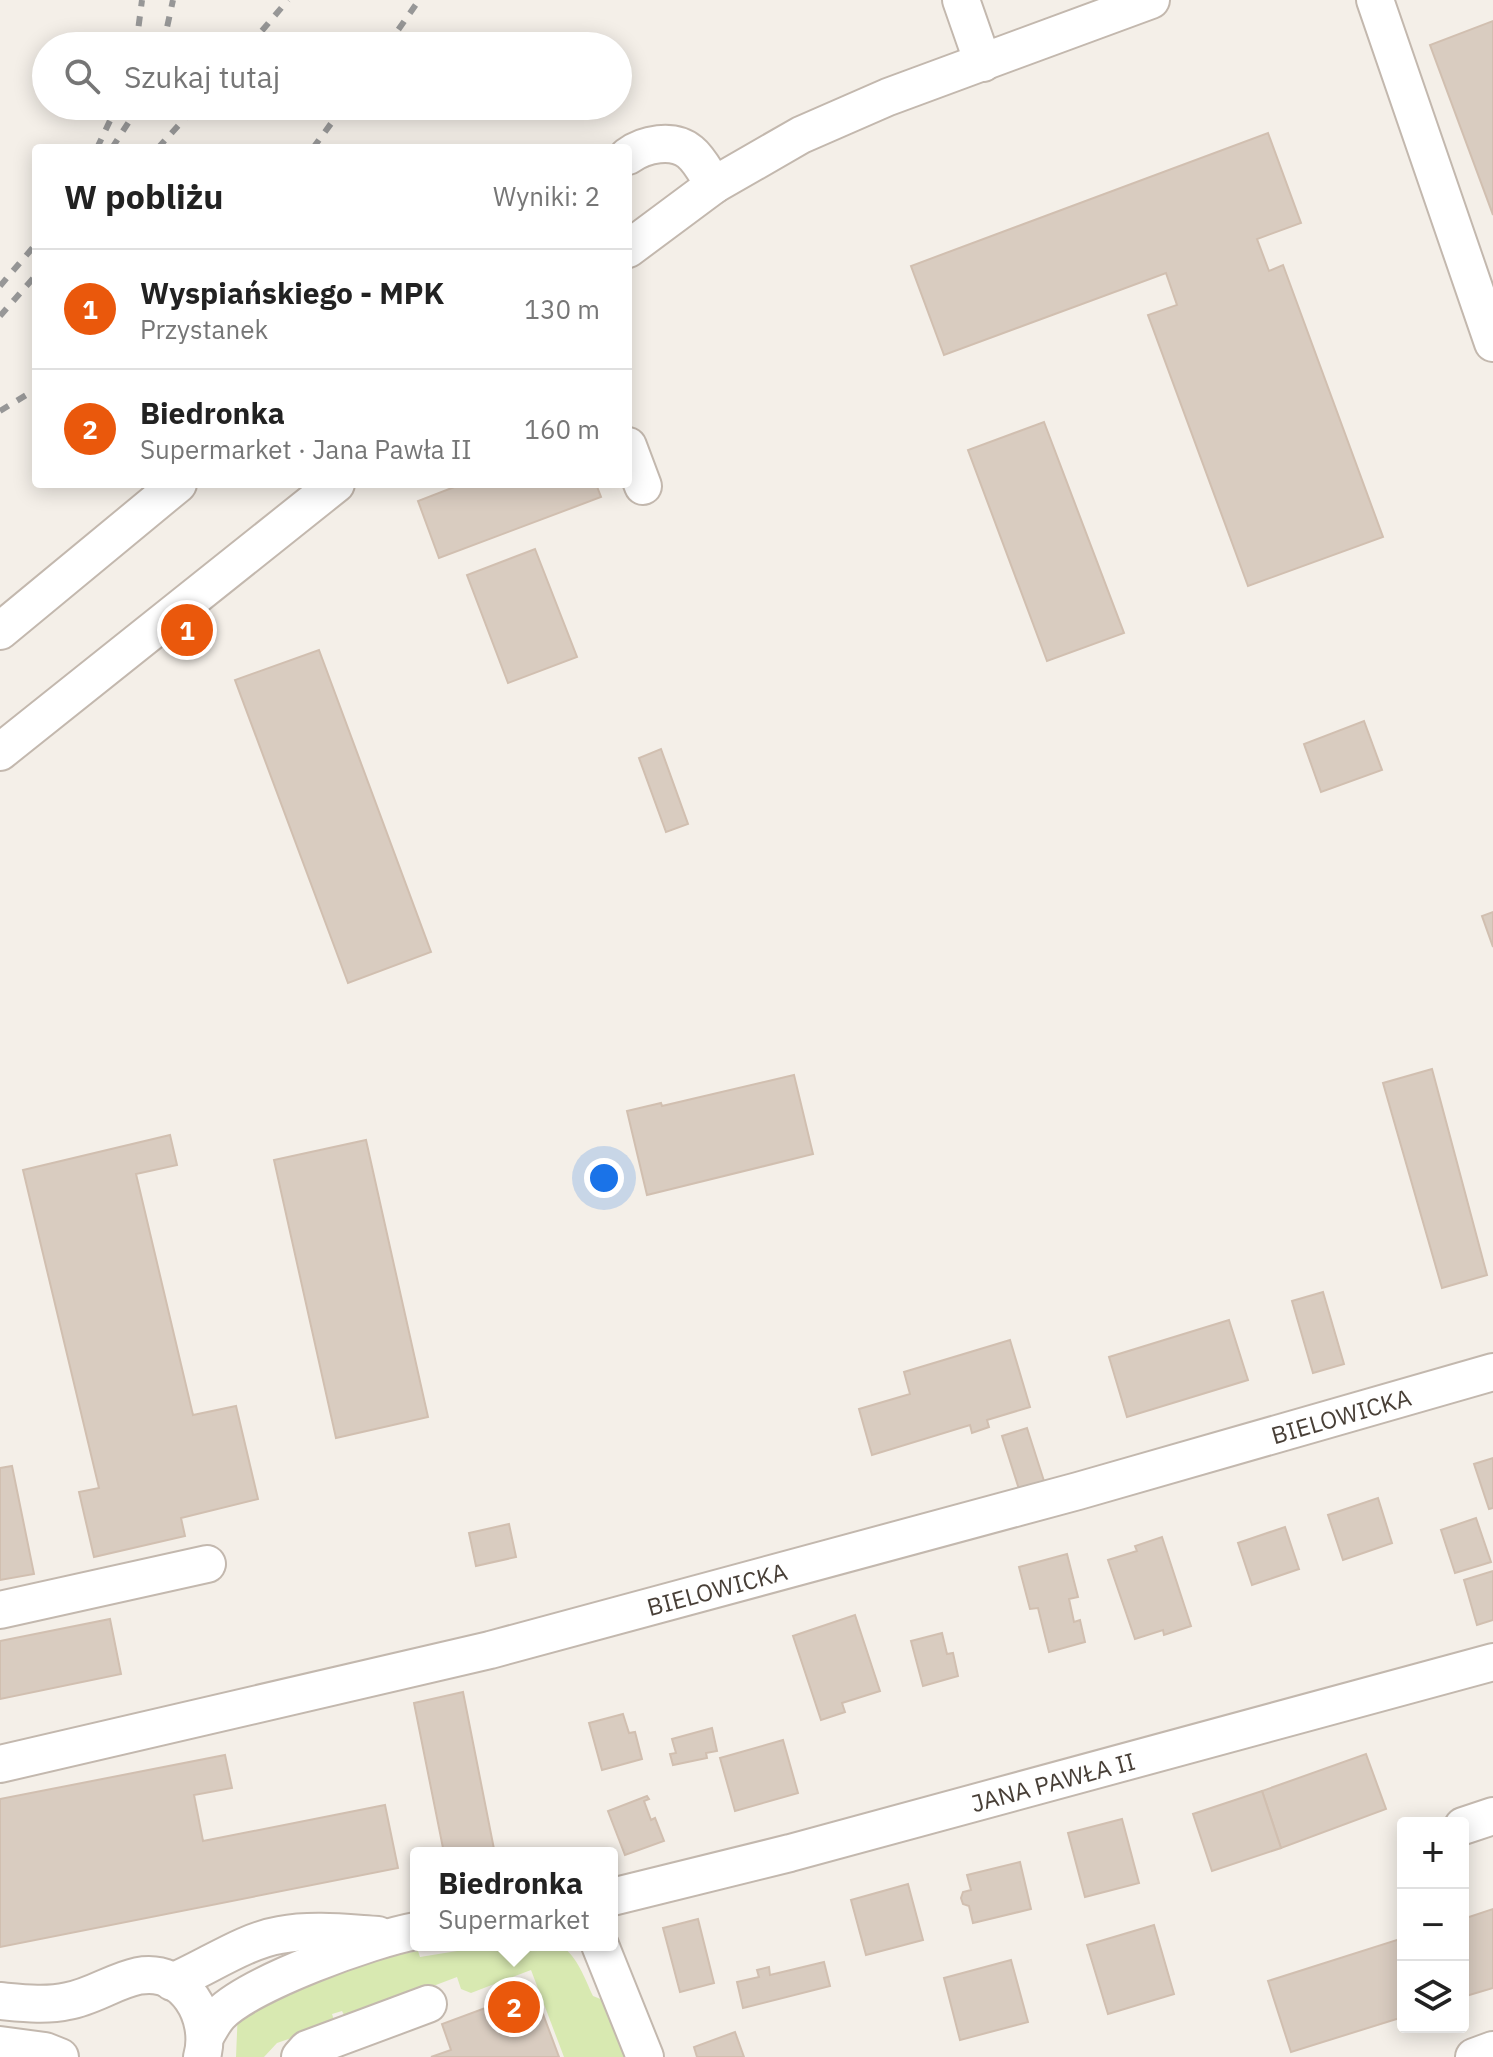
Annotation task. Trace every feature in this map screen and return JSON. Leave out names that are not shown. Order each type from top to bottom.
[{"type":"street","points":[[961,0],[983,63]]},
{"type":"street","points":[[632,246],[714,185],[801,135],[888,97],[1151,0]]},
{"type":"street","points":[[1375,0],[1493,343]]},
{"type":"street","points":[[632,153],[639,147],[666,144],[689,151],[714,185]]},
{"type":"street","points":[[632,457],[643,486]]},
{"type":"street","points":[[0,631],[173,488]]},
{"type":"street","points":[[0,752],[331,488]]},
{"type":"street","name":"BIELOWICKA","points":[[0,1764],[490,1650],[1063,1496],[1493,1372]]},
{"type":"street","points":[[0,1610],[207,1564]]},
{"type":"street","name":"JANA PAWŁA II","points":[[618,1896],[790,1853],[1493,1662]]},
{"type":"street","points":[[1469,1824],[1493,1816]]},
{"type":"street","points":[[172,1982],[261,1940],[279,1935],[318,1931],[404,1933]]},
{"type":"street","points":[[204,2046],[219,2015],[251,1993],[283,1977],[404,1933]]},
{"type":"street","points":[[602,1951],[645,2057]]},
{"type":"street","points":[[0,2001],[34,2004],[68,2002],[138,1976],[155,1976],[172,1982],[195,2001],[202,2013],[204,2046]]},
{"type":"street","points":[[300,2057],[307,2049],[428,2004]]},
{"type":"street","points":[[0,2045],[45,2051],[60,2057]]},
{"type":"street","points":[[1474,2057],[1493,2050]]},
{"type":"green space","points":[[418,1951],[420,1957],[457,1951],[568,1951],[593,1996],[613,2004],[631,2057],[564,2057],[531,1970],[471,1993],[461,1989],[457,1977],[346,2019],[342,2011],[332,2014],[335,2023],[277,2043],[264,2057],[236,2057],[239,1985]]},
{"type":"building","points":[[1493,21],[1493,215],[1430,45]]},
{"type":"building","points":[[1268,133],[1301,223],[1257,239],[1269,271],[1283,265],[1383,537],[1248,586],[1148,315],[1177,305],[1166,273],[944,355],[911,266]]},
{"type":"building","points":[[1044,422],[1124,633],[1047,661],[968,450]]},
{"type":"building","points":[[452,488],[598,488],[601,497],[439,558],[418,501]]},
{"type":"building","points":[[535,549],[577,657],[508,683],[467,575]]},
{"type":"building","points":[[319,650],[431,952],[348,983],[235,680]]},
{"type":"building","points":[[1364,721],[1382,770],[1321,792],[1304,744]]},
{"type":"building","points":[[661,749],[688,824],[666,832],[639,758]]},
{"type":"building","points":[[1493,912],[1493,947],[1482,916]]},
{"type":"building","points":[[1432,1069],[1487,1275],[1442,1288],[1383,1083]]},
{"type":"building","points":[[794,1075],[813,1154],[647,1195],[627,1111],[661,1103],[662,1106]]},
{"type":"building","points":[[170,1135],[177,1165],[136,1174],[193,1415],[236,1406],[258,1499],[181,1518],[185,1536],[94,1557],[79,1492],[99,1488],[23,1170]]},
{"type":"building","points":[[366,1140],[428,1417],[336,1438],[274,1160]]},
{"type":"building","points":[[1323,1292],[1344,1364],[1313,1373],[1292,1301]]},
{"type":"building","points":[[1229,1320],[1248,1380],[1127,1417],[1109,1357]]},
{"type":"building","points":[[1010,1340],[1030,1407],[987,1420],[989,1427],[972,1433],[970,1425],[872,1455],[859,1409],[910,1394],[904,1372]]},
{"type":"building","points":[[1027,1428],[1044,1481],[1019,1489],[1002,1436]]},
{"type":"building","points":[[1493,1458],[1493,1508],[1489,1509],[1474,1464]]},
{"type":"building","points":[[12,1466],[34,1574],[0,1580],[0,1468]]},
{"type":"building","points":[[1378,1498],[1392,1543],[1343,1560],[1328,1515]]},
{"type":"building","points":[[1476,1518],[1491,1562],[1455,1573],[1441,1530]]},
{"type":"building","points":[[509,1524],[516,1557],[476,1566],[469,1533]]},
{"type":"building","points":[[1285,1527],[1299,1569],[1252,1585],[1238,1543]]},
{"type":"building","points":[[1162,1537],[1191,1626],[1164,1635],[1163,1630],[1135,1639],[1108,1560],[1137,1551],[1135,1546]]},
{"type":"building","points":[[1067,1554],[1078,1597],[1069,1599],[1074,1622],[1080,1620],[1085,1642],[1049,1652],[1038,1608],[1030,1609],[1019,1567]]},
{"type":"building","points":[[1493,1571],[1493,1620],[1477,1625],[1464,1580]]},
{"type":"building","points":[[855,1615],[880,1691],[842,1703],[845,1712],[821,1720],[793,1636]]},
{"type":"building","points":[[110,1619],[121,1674],[0,1699],[0,1641]]},
{"type":"building","points":[[942,1633],[947,1654],[953,1653],[958,1676],[923,1686],[911,1641]]},
{"type":"building","points":[[463,1692],[494,1847],[443,1847],[414,1703]]},
{"type":"building","points":[[623,1714],[629,1733],[635,1732],[642,1759],[602,1770],[589,1723]]},
{"type":"building","points":[[712,1728],[717,1751],[706,1753],[707,1758],[673,1765],[670,1754],[676,1753],[672,1739]]},
{"type":"building","points":[[783,1740],[798,1793],[735,1811],[720,1758]]},
{"type":"building","points":[[1366,1754],[1386,1809],[1281,1848],[1262,1791]]},
{"type":"building","points":[[225,1755],[232,1788],[194,1795],[203,1841],[385,1805],[398,1868],[0,1947],[0,1799]]},
{"type":"building","points":[[1262,1791],[1281,1848],[1212,1871],[1193,1814]]},
{"type":"building","points":[[647,1796],[649,1799],[644,1801],[651,1820],[655,1818],[664,1841],[625,1855],[608,1811]]},
{"type":"building","points":[[1122,1819],[1139,1883],[1085,1897],[1068,1833]]},
{"type":"building","points":[[1020,1862],[1031,1909],[973,1923],[969,1906],[963,1904],[961,1898],[963,1892],[971,1890],[967,1875]]},
{"type":"building","points":[[908,1884],[923,1940],[866,1955],[851,1900]]},
{"type":"building","points":[[1493,1909],[1493,1988],[1469,1995],[1469,1961],[1469,1917]]},
{"type":"building","points":[[698,1919],[714,1983],[680,1992],[663,1928]]},
{"type":"building","points":[[1154,1925],[1174,1994],[1108,2014],[1087,1945]]},
{"type":"building","points":[[1397,1940],[1397,2019],[1291,2052],[1268,1981]]},
{"type":"building","points":[[1011,1960],[1028,2022],[960,2040],[944,1978]]},
{"type":"building","points":[[824,1962],[830,1986],[743,2008],[737,1982],[759,1977],[757,1970],[769,1967],[770,1975]]},
{"type":"building","points":[[534,1990],[559,2057],[431,2057],[451,2050],[442,2024]]},
{"type":"building","points":[[735,2032],[744,2057],[697,2057],[694,2047]]},
{"type":"railway","points":[[138,32],[142,0]]},
{"type":"railway","points":[[166,32],[173,0]]},
{"type":"railway","points":[[261,32],[288,0]]},
{"type":"railway","points":[[397,32],[419,0]]},
{"type":"railway","points":[[99,144],[110,120]]},
{"type":"railway","points":[[115,144],[130,120]]},
{"type":"railway","points":[[162,144],[183,120]]},
{"type":"railway","points":[[316,144],[334,120]]},
{"type":"railway","points":[[0,286],[32,249]]},
{"type":"railway","points":[[0,316],[32,280]]},
{"type":"railway","points":[[0,411],[32,391]]},
{"type":"place","name":"Wyspiańskiego - MPK","points":[[187,630]]},
{"type":"place","name":"Biedronka","points":[[514,2007]]}]
